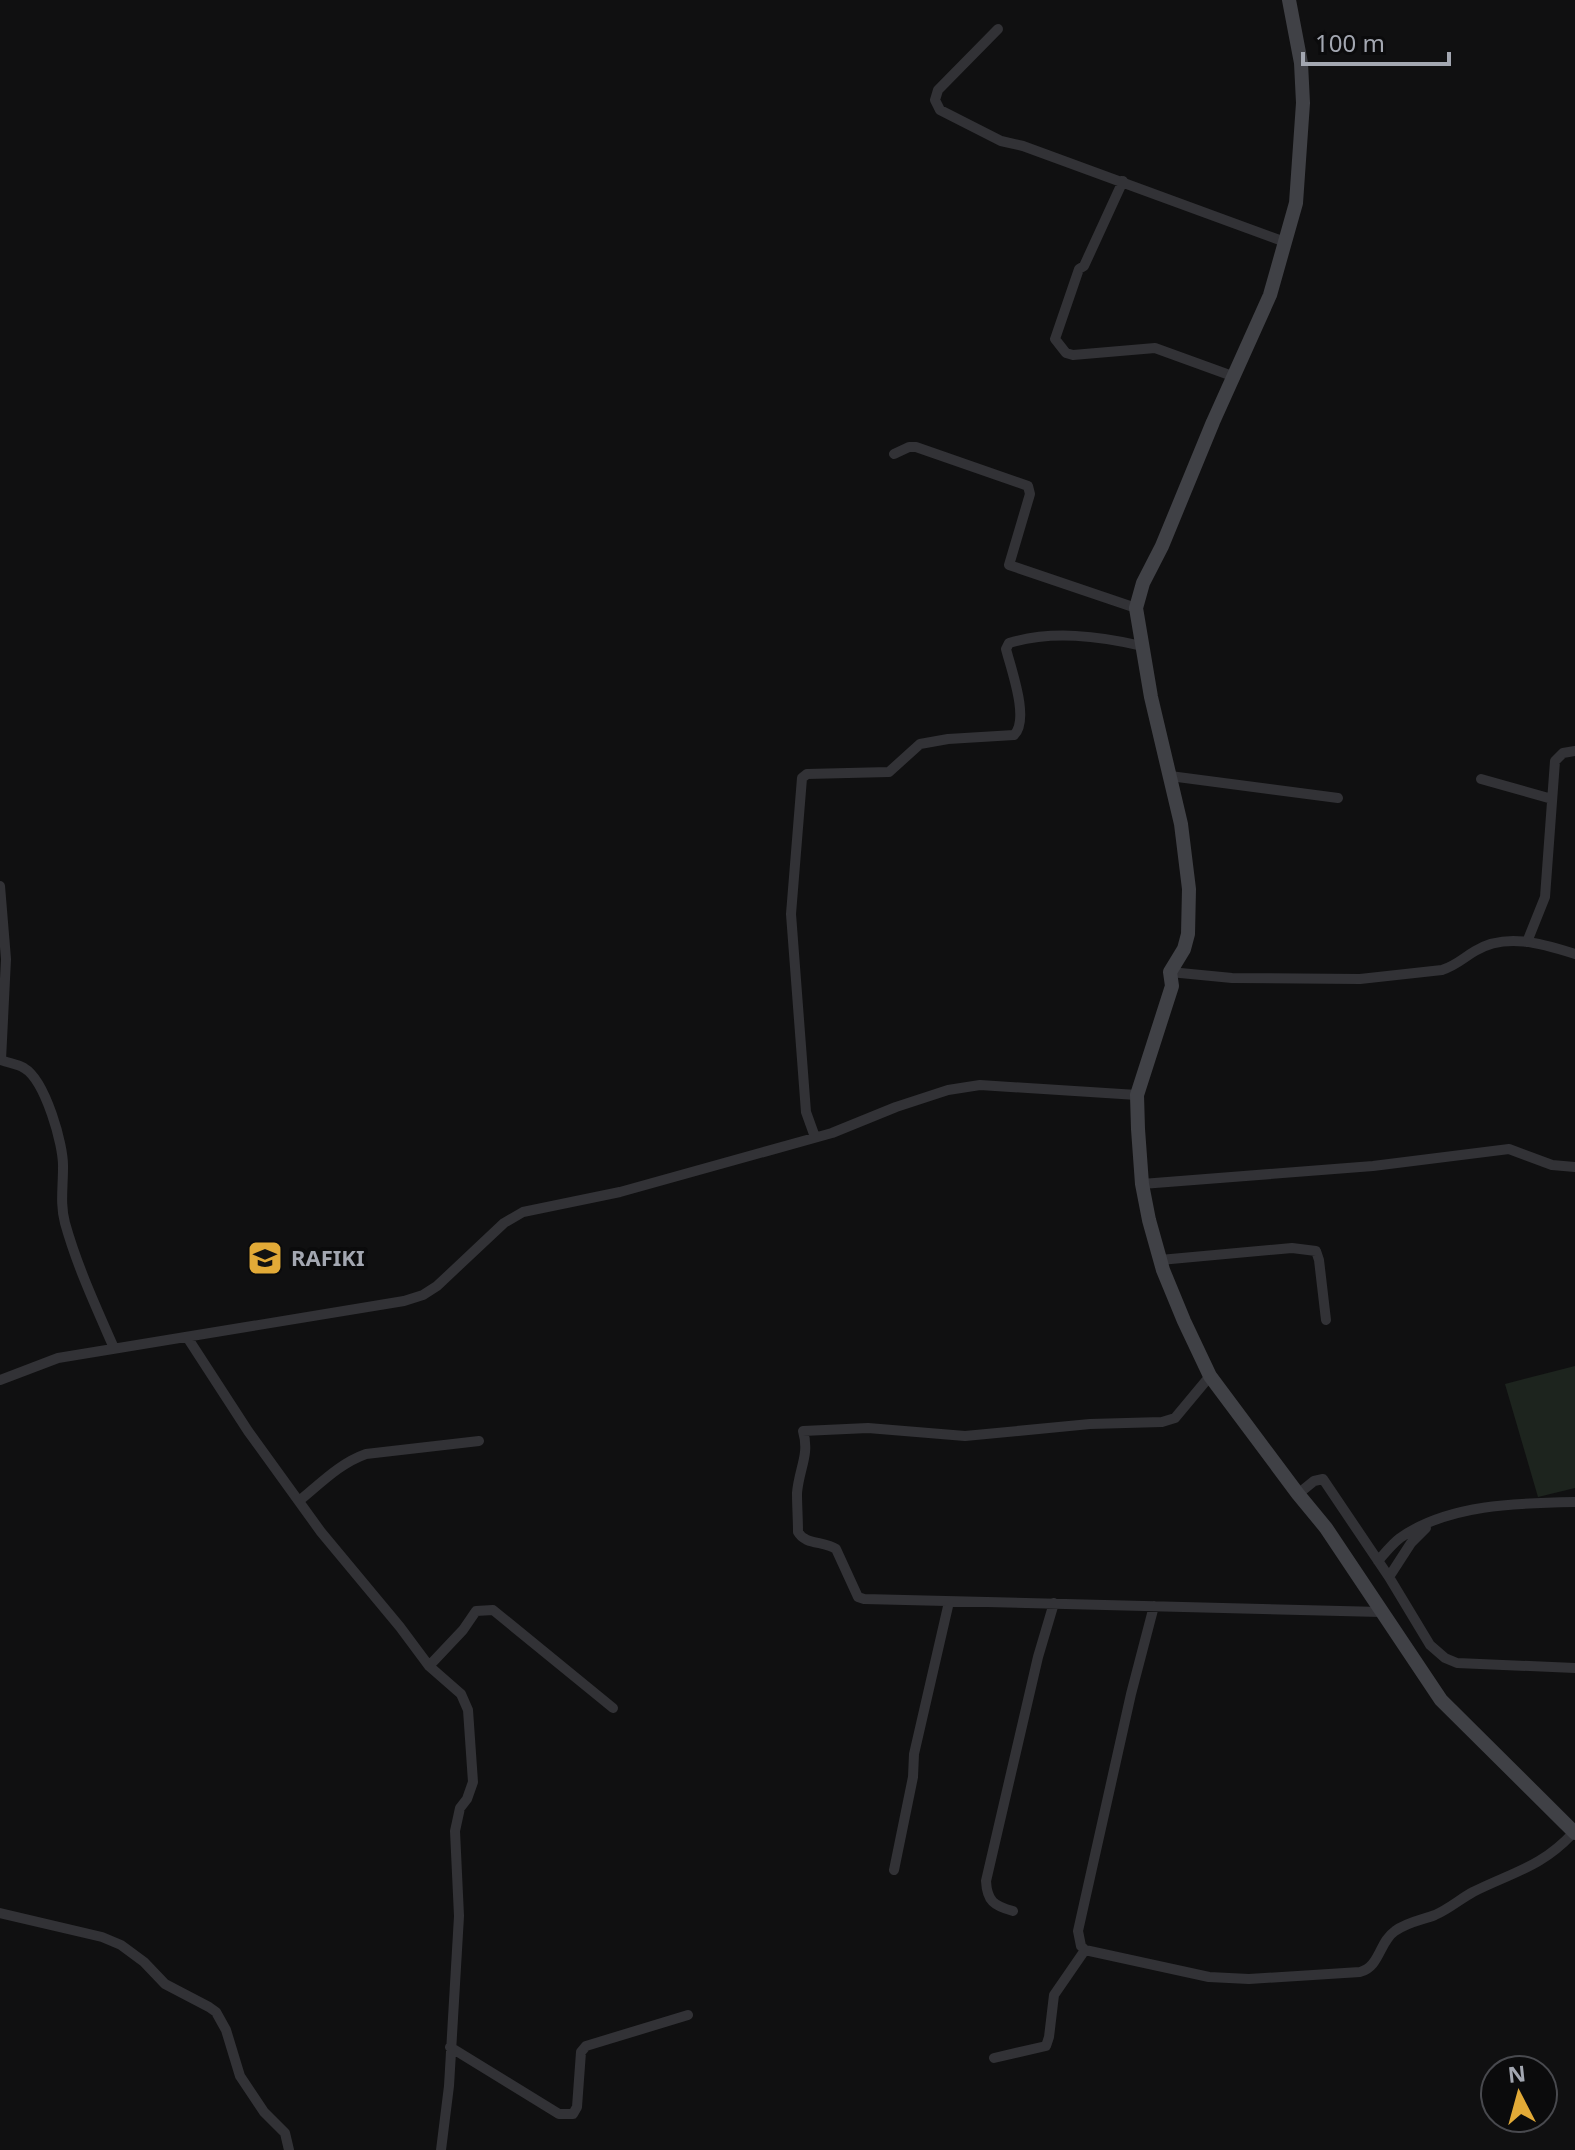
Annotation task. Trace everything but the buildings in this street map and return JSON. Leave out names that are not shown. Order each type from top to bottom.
[{"type":"street","points":[[1154,1606],[1078,1931],[1085,1950],[1209,1977],[1249,1979],[1367,1970],[1392,1933],[1513,1876],[1560,1848],[1575,1833],[1441,1700],[1326,1528],[1210,1376],[1160,1260],[1142,1184],[1137,1095],[1172,986],[1170,972],[1184,949],[1190,916],[1181,824],[1136,608],[1143,583],[1162,546],[1270,295],[1296,203],[1303,103],[1301,63],[1289,0]]},
{"type":"street","points":[[998,29],[938,90],[935,100],[940,110],[1006,143],[1123,181],[1285,242]]},
{"type":"street","points":[[1123,181],[1084,266],[1079,269],[1055,339],[1066,353],[1073,355],[1155,348],[1235,377]]},
{"type":"street","points":[[894,454],[916,447],[1023,482],[1030,489],[1030,494],[1009,565],[1136,608]]},
{"type":"street","points":[[815,1137],[806,1112],[791,914],[802,778],[807,774],[889,772],[920,744],[1014,735],[1020,729],[1022,718],[1006,649],[1009,643],[1030,638],[1089,636],[1142,646]]},
{"type":"street","points":[[1527,942],[1545,897],[1555,761],[1563,753],[1575,751]]},
{"type":"street","points":[[1170,776],[1338,798]]},
{"type":"street","points":[[1481,779],[1552,799]]},
{"type":"street","points":[[0,886],[6,959],[0,1059],[26,1068],[39,1084],[49,1109],[61,1149],[61,1205],[65,1222],[87,1287],[114,1348]]},
{"type":"street","points":[[1170,972],[1232,978],[1360,979],[1442,970],[1455,966],[1495,941],[1527,942],[1575,954]]},
{"type":"street","points":[[0,1380],[58,1358],[404,1301],[423,1295],[437,1286],[504,1223],[523,1212],[620,1192],[815,1137],[948,1090],[980,1085],[1137,1095]]},
{"type":"street","points":[[1142,1184],[1373,1166],[1509,1149],[1552,1165],[1575,1167]]},
{"type":"street","points":[[1160,1260],[1292,1248],[1316,1251],[1326,1320]]},
{"type":"street","points":[[187,1337],[248,1431],[299,1501],[429,1666],[461,1694],[468,1710],[473,1782],[460,1808],[455,1831],[460,1892],[455,2008],[441,2150]]},
{"type":"street","points":[[1210,1376],[1175,1418],[1162,1422],[1090,1424],[965,1436],[868,1428],[803,1431],[808,1447],[801,1463],[797,1495],[798,1532],[801,1537],[830,1544],[836,1549],[858,1597],[874,1601],[1381,1612]]},
{"type":"street","points":[[299,1501],[338,1469],[366,1454],[479,1441]]},
{"type":"street","points":[[1298,1494],[1319,1478],[1323,1479],[1430,1645],[1445,1658],[1457,1663],[1575,1668]]},
{"type":"street","points":[[1378,1561],[1400,1538],[1434,1522],[1470,1511],[1521,1503],[1575,1502]]},
{"type":"street","points":[[1389,1577],[1411,1543],[1434,1522]]},
{"type":"street","points":[[894,1870],[913,1777],[914,1754],[949,1602]]},
{"type":"street","points":[[1013,1911],[990,1902],[986,1881],[1038,1657],[1054,1603]]},
{"type":"street","points":[[429,1666],[463,1630],[476,1611],[493,1610],[613,1708]]},
{"type":"street","points":[[0,1913],[102,1937],[121,1945],[144,1962],[165,1984],[216,2012],[226,2030],[240,2076],[264,2112],[285,2133],[289,2150]]},
{"type":"street","points":[[994,2058],[1046,2046],[1054,1995],[1085,1950]]},
{"type":"street","points":[[450,2047],[559,2114],[569,2115],[577,2107],[583,2048],[688,2015]]},
{"type":"shaded area","points":[[1575,1366],[1575,1488],[1538,1497],[1505,1384]]},
{"type":"place","name":"RAFIKI","points":[[265,1258]]}]
